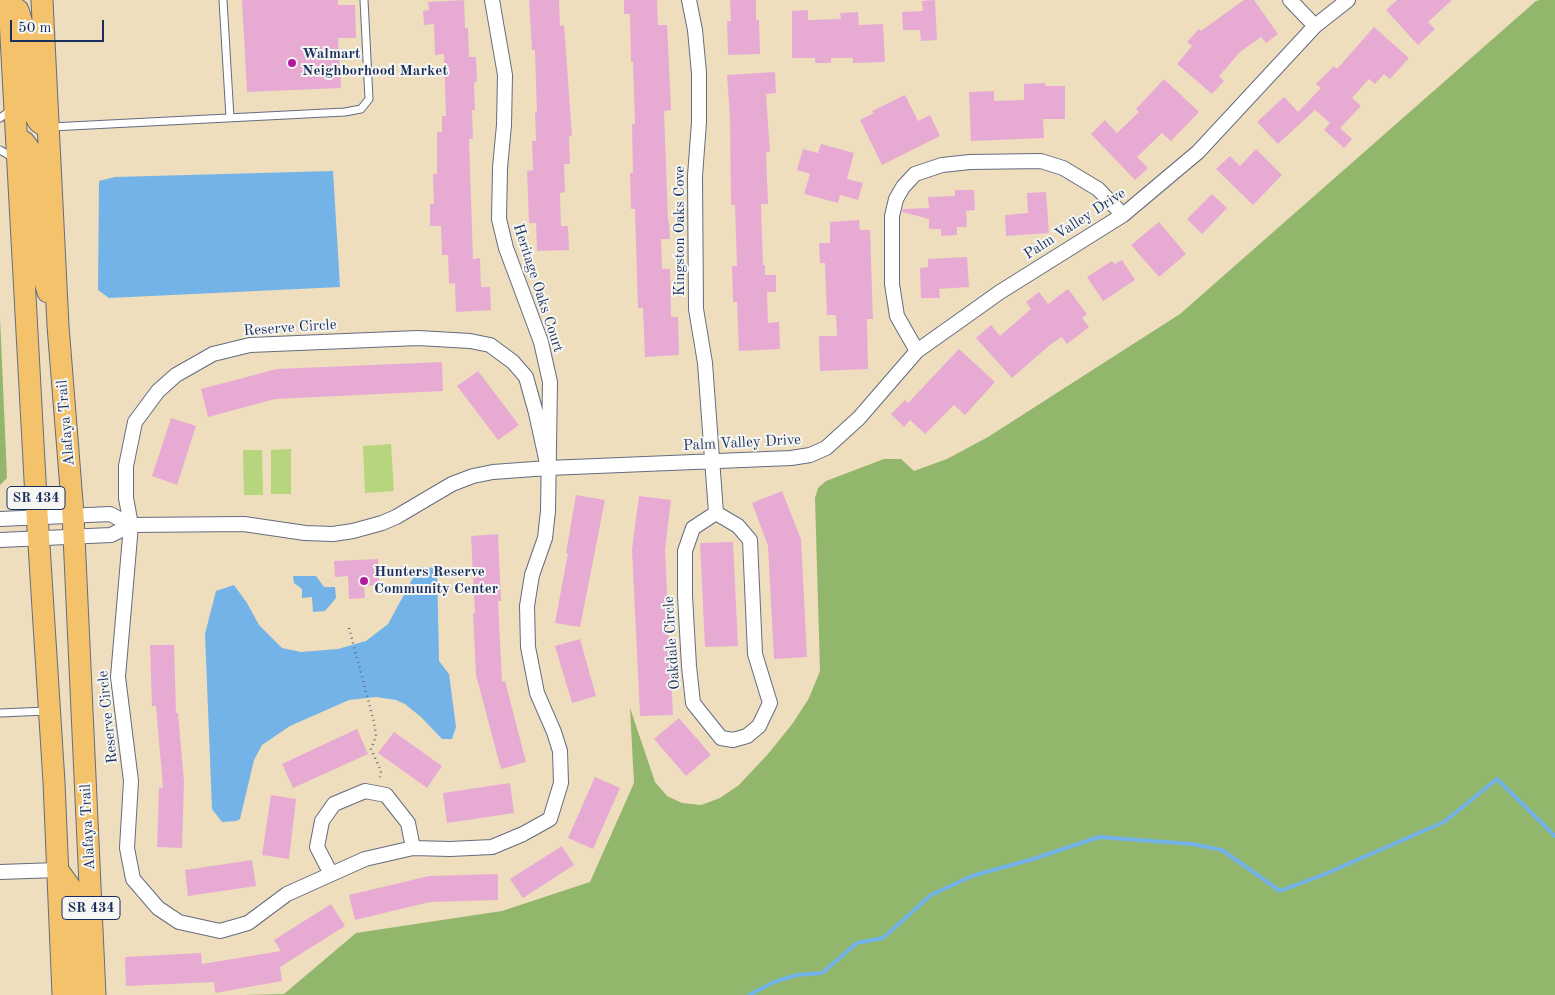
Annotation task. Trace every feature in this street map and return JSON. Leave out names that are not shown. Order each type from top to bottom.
[{"type":"main road","name":"SR 434","points":[[9,0],[7,113],[50,711],[63,995]]},
{"type":"main road","points":[[16,0],[28,43],[33,112],[39,122],[48,128]]},
{"type":"main road","name":"Alafaya Trail","points":[[42,0],[58,326],[73,514],[95,995]]},
{"type":"main road","points":[[11,149],[24,142],[30,150],[34,166],[39,261],[58,326]]},
{"type":"main road","points":[[58,870],[70,887],[74,900],[79,984],[82,995]]},
{"type":"street","name":"Heritage Oaks Court","points":[[492,0],[505,74],[499,219],[506,248],[541,342],[550,382],[548,468]]},
{"type":"street","name":"Kingston Oaks Cove","points":[[689,0],[695,30],[699,73],[699,122],[695,176],[696,309],[706,364],[712,462]]},
{"type":"street","points":[[1290,0],[1315,26]]},
{"type":"street","name":"Palm Valley Drive","points":[[0,519],[74,536],[112,535],[131,525],[244,524],[305,534],[332,534],[370,527],[396,516],[452,484],[473,476],[512,470],[712,462],[790,458],[810,455],[826,448],[858,418],[918,351],[1000,292],[1123,215],[1198,152],[1315,26],[1348,0]]},
{"type":"street","points":[[918,351],[897,316],[892,284],[892,216],[896,199],[903,187],[915,174],[942,166],[970,162],[1041,161],[1063,168],[1098,189],[1123,215]]},
{"type":"street","name":"Reserve Circle","points":[[418,338],[470,340],[490,345],[513,362],[526,377],[548,468],[548,510],[545,538],[532,575],[527,606],[528,647],[537,693],[560,751],[561,783],[550,820],[492,847],[414,848],[365,859],[287,894],[248,924],[220,931],[179,922],[158,908],[132,879],[127,848],[131,781],[118,677],[131,525],[126,498],[126,466],[135,422],[158,391],[176,375],[213,354],[250,345],[418,338]]},
{"type":"street","points":[[712,462],[716,514]]},
{"type":"street","name":"Palm Valley Drive","points":[[0,540],[73,514],[110,514],[131,525]]},
{"type":"street","name":"Oakdale Circle","points":[[716,514],[738,526],[750,540],[755,654],[770,703],[759,726],[747,736],[733,740],[721,738],[693,702],[689,666],[684,550],[693,528],[716,514]]},
{"type":"street","points":[[331,874],[317,847],[322,821],[334,804],[365,791],[386,795],[408,823],[414,848]]},
{"type":"street","points":[[0,872],[58,870]]},
{"type":"lane","points":[[223,0],[230,118]]},
{"type":"lane","points":[[48,128],[345,112],[361,109],[369,99],[364,0]]},
{"type":"lane","points":[[0,713],[50,711]]},
{"type":"path","points":[[350,628],[374,722],[376,736],[371,749],[380,771],[377,793]]},
{"type":"green space","points":[[1555,0],[1555,995],[243,995],[284,994],[356,933],[502,911],[590,882],[634,783],[630,708],[655,782],[667,796],[682,803],[701,805],[720,798],[739,785],[768,754],[793,723],[809,698],[820,671],[815,498],[818,488],[826,481],[884,459],[901,459],[914,471],[947,459],[988,437],[1180,314],[1536,1]]},
{"type":"green space","points":[[0,317],[7,478],[0,485]]},
{"type":"green space","points":[[391,444],[394,491],[365,493],[363,446]]},
{"type":"green space","points":[[291,449],[291,494],[271,494],[271,450]]},
{"type":"green space","points":[[243,450],[262,450],[263,495],[244,495]]},
{"type":"water","points":[[333,171],[340,287],[109,298],[98,290],[99,181],[115,177]]},
{"type":"water","points":[[419,567],[437,568],[439,661],[449,674],[456,727],[452,739],[442,739],[421,717],[405,704],[396,700],[376,697],[349,700],[290,726],[262,745],[254,760],[240,819],[222,822],[212,809],[205,634],[216,591],[234,585],[259,625],[282,648],[301,652],[338,649],[366,641],[388,624]]},
{"type":"water","points":[[293,576],[316,576],[324,587],[335,587],[336,598],[325,611],[313,612],[312,597],[302,598],[302,589],[294,583]]},
{"type":"building","name":"Walmart Neighborhood Market","points":[[242,0],[338,0],[338,5],[355,5],[356,38],[338,38],[341,88],[247,92]]},
{"type":"building","points":[[464,0],[465,28],[468,28],[469,57],[476,57],[477,82],[474,82],[475,110],[472,110],[473,139],[469,139],[473,259],[480,258],[481,287],[490,287],[491,310],[456,312],[455,283],[449,284],[448,255],[442,255],[441,226],[430,226],[430,204],[434,204],[433,174],[437,174],[437,132],[442,132],[442,116],[446,116],[444,54],[435,55],[434,24],[424,25],[423,11],[429,10],[428,2]]},
{"type":"building","points":[[529,0],[559,0],[560,26],[564,25],[572,136],[569,136],[570,164],[564,164],[565,192],[560,193],[561,226],[568,226],[569,250],[537,251],[536,223],[529,223],[527,171],[533,170],[532,141],[536,141],[535,112],[537,112],[535,50],[532,50]]},
{"type":"building","points":[[624,0],[657,0],[658,25],[667,25],[671,110],[664,111],[670,239],[661,239],[662,269],[670,269],[671,317],[678,317],[679,355],[645,357],[643,308],[638,308],[635,209],[631,209],[630,173],[633,173],[632,124],[635,124],[633,62],[631,62],[630,14],[624,14]]},
{"type":"building","points":[[730,0],[756,0],[756,20],[759,20],[760,54],[728,55],[727,21],[731,21]]},
{"type":"building","points":[[935,0],[937,40],[921,41],[920,30],[903,30],[902,12],[923,11],[922,1]]},
{"type":"building","points":[[1244,0],[1254,0],[1278,34],[1266,43],[1261,37],[1240,52],[1219,76],[1224,81],[1212,94],[1177,64],[1192,46],[1187,42],[1199,29],[1201,31]]},
{"type":"building","points":[[1397,0],[1452,0],[1428,22],[1435,29],[1418,45],[1386,10]]},
{"type":"building","points":[[808,10],[808,20],[841,19],[840,13],[858,12],[859,25],[883,24],[885,62],[853,63],[853,58],[831,58],[831,63],[815,63],[815,58],[792,58],[792,11]]},
{"type":"building","points":[[1374,27],[1409,58],[1390,79],[1384,74],[1375,84],[1369,79],[1352,98],[1361,106],[1340,128],[1352,139],[1344,148],[1324,130],[1330,123],[1315,110],[1278,144],[1257,122],[1284,97],[1298,112],[1321,88],[1316,84],[1334,66],[1337,69]]},
{"type":"building","points":[[775,72],[776,93],[766,94],[770,152],[766,152],[768,204],[761,204],[765,275],[776,275],[776,292],[767,292],[768,323],[779,322],[780,349],[739,351],[737,302],[733,302],[732,266],[737,266],[735,205],[731,205],[730,119],[727,75]]},
{"type":"building","points":[[1164,79],[1199,112],[1171,141],[1162,133],[1137,157],[1148,168],[1135,180],[1091,134],[1105,120],[1117,133],[1139,112],[1136,109]]},
{"type":"building","points":[[1045,83],[1046,86],[1065,86],[1065,119],[1043,119],[1044,138],[971,141],[969,92],[994,91],[994,101],[1024,100],[1024,84]]},
{"type":"building","points":[[905,95],[918,121],[930,115],[940,136],[882,165],[860,120],[874,113],[872,111]]},
{"type":"building","points":[[821,144],[854,153],[847,179],[863,183],[858,200],[840,195],[838,203],[804,194],[810,174],[797,170],[803,149],[818,153]]},
{"type":"building","points":[[1256,149],[1282,175],[1253,205],[1216,169],[1230,156],[1240,166]]},
{"type":"building","points":[[955,190],[974,190],[975,210],[966,211],[967,227],[957,227],[957,235],[941,236],[941,229],[929,229],[929,219],[902,212],[903,209],[929,208],[928,197],[955,196]]},
{"type":"building","points":[[1046,192],[1049,233],[1006,236],[1005,215],[1028,213],[1027,193]]},
{"type":"building","points":[[1212,194],[1227,208],[1202,234],[1187,219]]},
{"type":"building","points":[[859,220],[860,230],[870,230],[873,319],[867,319],[868,369],[820,371],[819,336],[837,336],[836,315],[827,315],[825,263],[820,263],[819,243],[830,243],[830,222]]},
{"type":"building","points":[[1159,222],[1186,254],[1159,277],[1131,245]]},
{"type":"building","points":[[967,257],[969,287],[939,289],[940,298],[921,298],[920,268],[928,267],[928,259]]},
{"type":"building","points":[[1122,260],[1135,280],[1103,301],[1087,277],[1112,261],[1115,264]]},
{"type":"building","points":[[1068,289],[1087,314],[1082,318],[1089,327],[1067,344],[1062,337],[1051,344],[1012,378],[976,338],[991,325],[1000,336],[1031,309],[1026,302],[1039,292],[1048,304]]},
{"type":"building","points":[[959,349],[995,382],[965,415],[954,405],[925,434],[910,420],[904,427],[891,414],[905,400],[908,403]]},
{"type":"building","points":[[442,362],[443,391],[275,399],[208,417],[201,389],[277,369]]},
{"type":"building","points":[[478,371],[519,425],[498,440],[457,386]]},
{"type":"building","points":[[171,418],[196,426],[177,485],[152,476]]},
{"type":"building","points":[[782,491],[801,539],[807,657],[774,659],[768,546],[752,503]]},
{"type":"building","points":[[576,495],[605,500],[580,627],[555,623]]},
{"type":"building","points":[[639,496],[671,500],[665,550],[673,715],[640,716],[632,549]]},
{"type":"building","points":[[498,534],[501,601],[498,601],[502,682],[505,681],[526,762],[501,769],[476,675],[471,536]]},
{"type":"building","points":[[733,542],[738,646],[705,647],[700,543]]},
{"type":"building","name":"Hunters Reserve Community Center","points":[[378,559],[379,585],[364,586],[365,598],[349,599],[348,576],[335,577],[334,561]]},
{"type":"building","points":[[580,639],[596,696],[572,703],[555,646]]},
{"type":"building","points":[[150,645],[174,645],[176,713],[178,713],[184,782],[182,848],[157,847],[159,787],[163,788],[156,706],[152,706]]},
{"type":"building","points":[[679,718],[711,755],[686,776],[654,739]]},
{"type":"building","points":[[357,729],[368,754],[293,788],[282,764]]},
{"type":"building","points":[[394,732],[442,766],[427,788],[378,753]]},
{"type":"building","points":[[595,777],[620,788],[593,849],[568,838]]},
{"type":"building","points":[[510,783],[514,813],[447,823],[443,793]]},
{"type":"building","points":[[271,795],[296,799],[289,859],[262,855]]},
{"type":"building","points":[[562,846],[574,865],[523,898],[510,879]]},
{"type":"building","points":[[252,860],[256,886],[188,896],[185,870]]},
{"type":"building","points":[[498,874],[498,900],[430,902],[355,920],[349,895],[429,876]]},
{"type":"building","points":[[331,904],[345,926],[280,967],[282,981],[215,993],[214,982],[126,986],[125,957],[201,953],[202,964],[281,951],[274,940]]},
{"type":"waterway","points":[[749,995],[774,982],[797,975],[822,973],[857,943],[883,938],[931,895],[972,876],[1033,859],[1099,837],[1192,844],[1222,850],[1280,891],[1325,874],[1444,822],[1497,779],[1555,836]]},
{"type":"place","name":"Walmart Neighborhood Market","points":[[292,63]]},
{"type":"place","name":"Hunters Reserve Community Center","points":[[364,581]]}]
